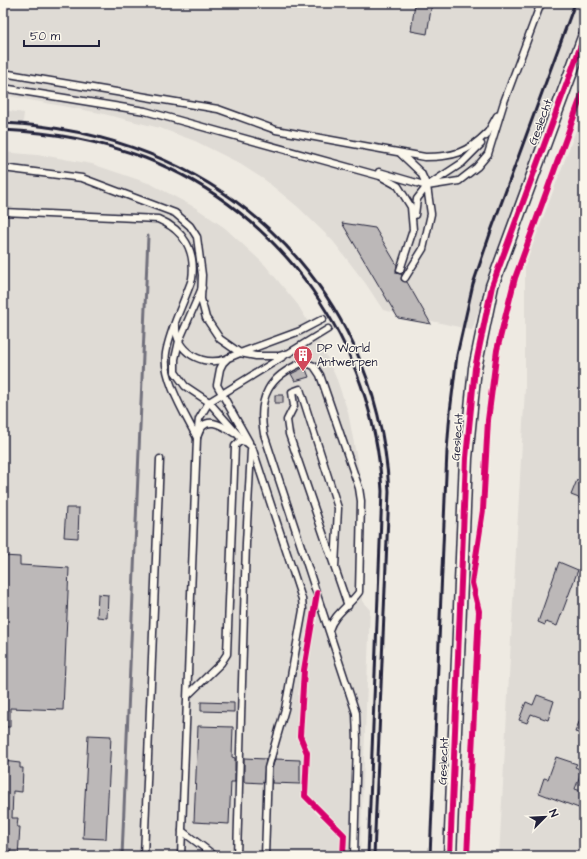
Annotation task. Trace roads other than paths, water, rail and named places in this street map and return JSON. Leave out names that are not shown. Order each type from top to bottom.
[{"type":"street","name":"Geslecht","points":[[450,856],[466,466],[475,368],[492,286],[584,37]]},
{"type":"lane","points":[[334,163],[339,161],[427,186],[459,181],[477,167],[488,154],[504,102],[541,3]]},
{"type":"lane","points":[[3,73],[218,109],[276,130],[399,154],[425,157],[445,157],[465,151],[487,133]]},
{"type":"lane","points":[[3,88],[146,112],[380,176],[398,186],[411,207],[413,230]]},
{"type":"lane","points":[[400,270],[413,230],[417,199],[427,186],[462,162],[482,142],[504,102]]},
{"type":"lane","points":[[399,154],[421,173],[427,186],[431,214],[423,249],[405,278]]},
{"type":"lane","points":[[3,168],[82,178],[176,213],[190,226],[197,237],[201,254],[203,309],[209,326],[225,344],[240,353],[256,356],[279,356],[289,353]]},
{"type":"lane","points":[[3,212],[147,218],[168,223],[186,239],[191,249],[194,268],[187,296],[176,322],[166,353],[166,369],[173,390],[197,438]]},
{"type":"lane","points":[[202,288],[179,341],[175,359],[176,372],[185,386],[209,402],[239,436]]},
{"type":"lane","points":[[176,322],[176,334],[179,341],[190,353],[202,361],[219,362],[300,332],[323,320]]},
{"type":"lane","points":[[181,856],[199,418],[209,402],[220,394],[328,329]]},
{"type":"lane","points":[[228,358],[220,369],[217,378],[217,385],[220,394],[252,447],[302,598],[303,610],[285,709],[268,768],[265,856]]},
{"type":"lane","points":[[329,630],[332,620],[348,606],[360,592],[361,501],[359,488],[320,375],[314,366],[304,362],[288,368],[274,380],[263,398],[261,416],[264,434],[356,713],[357,740],[354,856]]},
{"type":"lane","points":[[335,567],[338,508],[300,389],[292,392],[294,406],[288,420],[289,434],[348,606]]},
{"type":"lane","points":[[197,438],[201,428],[213,423],[223,425],[252,447]]},
{"type":"lane","points":[[188,695],[221,663],[227,654],[235,446],[240,441],[246,442]]},
{"type":"lane","points":[[237,856],[246,536],[249,469],[252,447]]},
{"type":"lane","points":[[144,856],[160,459]]},
{"type":"lane","points":[[182,831],[215,856]]},
{"type":"waterway","points":[[122,856],[148,236]]},
{"type":"railway","points":[[430,856],[447,451],[457,355],[473,284],[575,3]]},
{"type":"railway","points":[[3,123],[79,133],[150,154],[214,187],[270,230],[317,283],[353,344],[378,414],[389,491],[374,856]]},
{"type":"railway","points":[[3,130],[57,135],[93,142],[145,158],[194,182],[239,212],[279,249],[312,290],[340,336],[361,385],[375,437],[382,491],[368,856]]},
{"type":"place","name":"DP World Antwerpen","points":[[303,372]]}]
